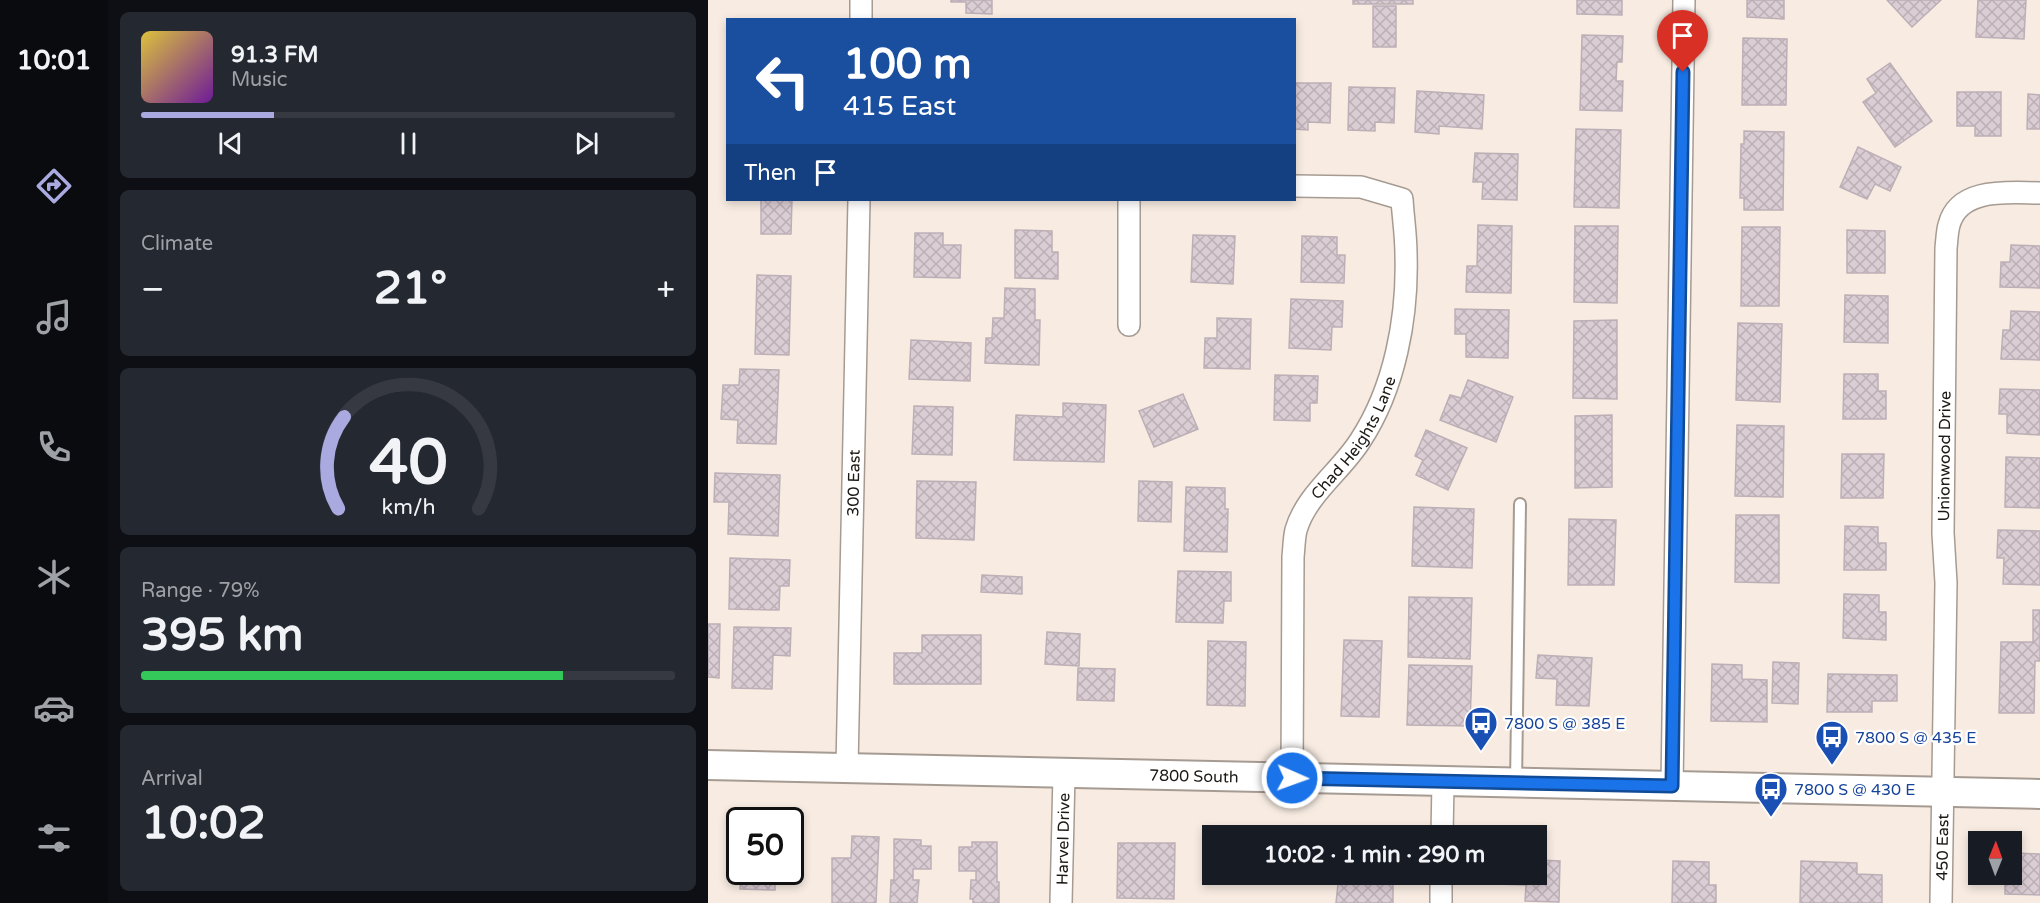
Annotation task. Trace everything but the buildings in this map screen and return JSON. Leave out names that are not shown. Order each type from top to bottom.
[{"type":"main road","name":"7800 South","points":[[708,765],[2040,794]]},
{"type":"street","points":[[861,0],[861,18]]},
{"type":"street","points":[[1672,786],[1684,0]]},
{"type":"street","name":"Chad Heights Lane","points":[[1292,778],[1293,557],[1296,530],[1305,510],[1360,441],[1382,399],[1396,352],[1403,307],[1406,254],[1402,199],[1361,187],[1296,186]]},
{"type":"street","name":"Unionwood Drive","points":[[1943,791],[1946,583],[1943,533],[1946,248],[1950,222],[1962,204],[1981,195],[2040,193]]},
{"type":"street","name":"300 East","points":[[847,767],[859,201]]},
{"type":"street","points":[[1129,201],[1129,325]]},
{"type":"street","name":"Harvel Drive","points":[[1061,903],[1064,774]]},
{"type":"street","points":[[1442,825],[1443,782]]},
{"type":"street","name":"450 East","points":[[1941,903],[1943,791]]},
{"type":"street","points":[[1441,885],[1441,903]]},
{"type":"lane","points":[[1516,783],[1520,504]]},
{"type":"place","name":"7800 S @ 385 E","points":[[1481,752]]},
{"type":"place","name":"7800 S @ 435 E","points":[[1832,766]]},
{"type":"place","name":"7800 S @ 430 E","points":[[1771,818]]},
{"type":"route","points":[[1292,778],[1672,786],[1683,72]]}]
